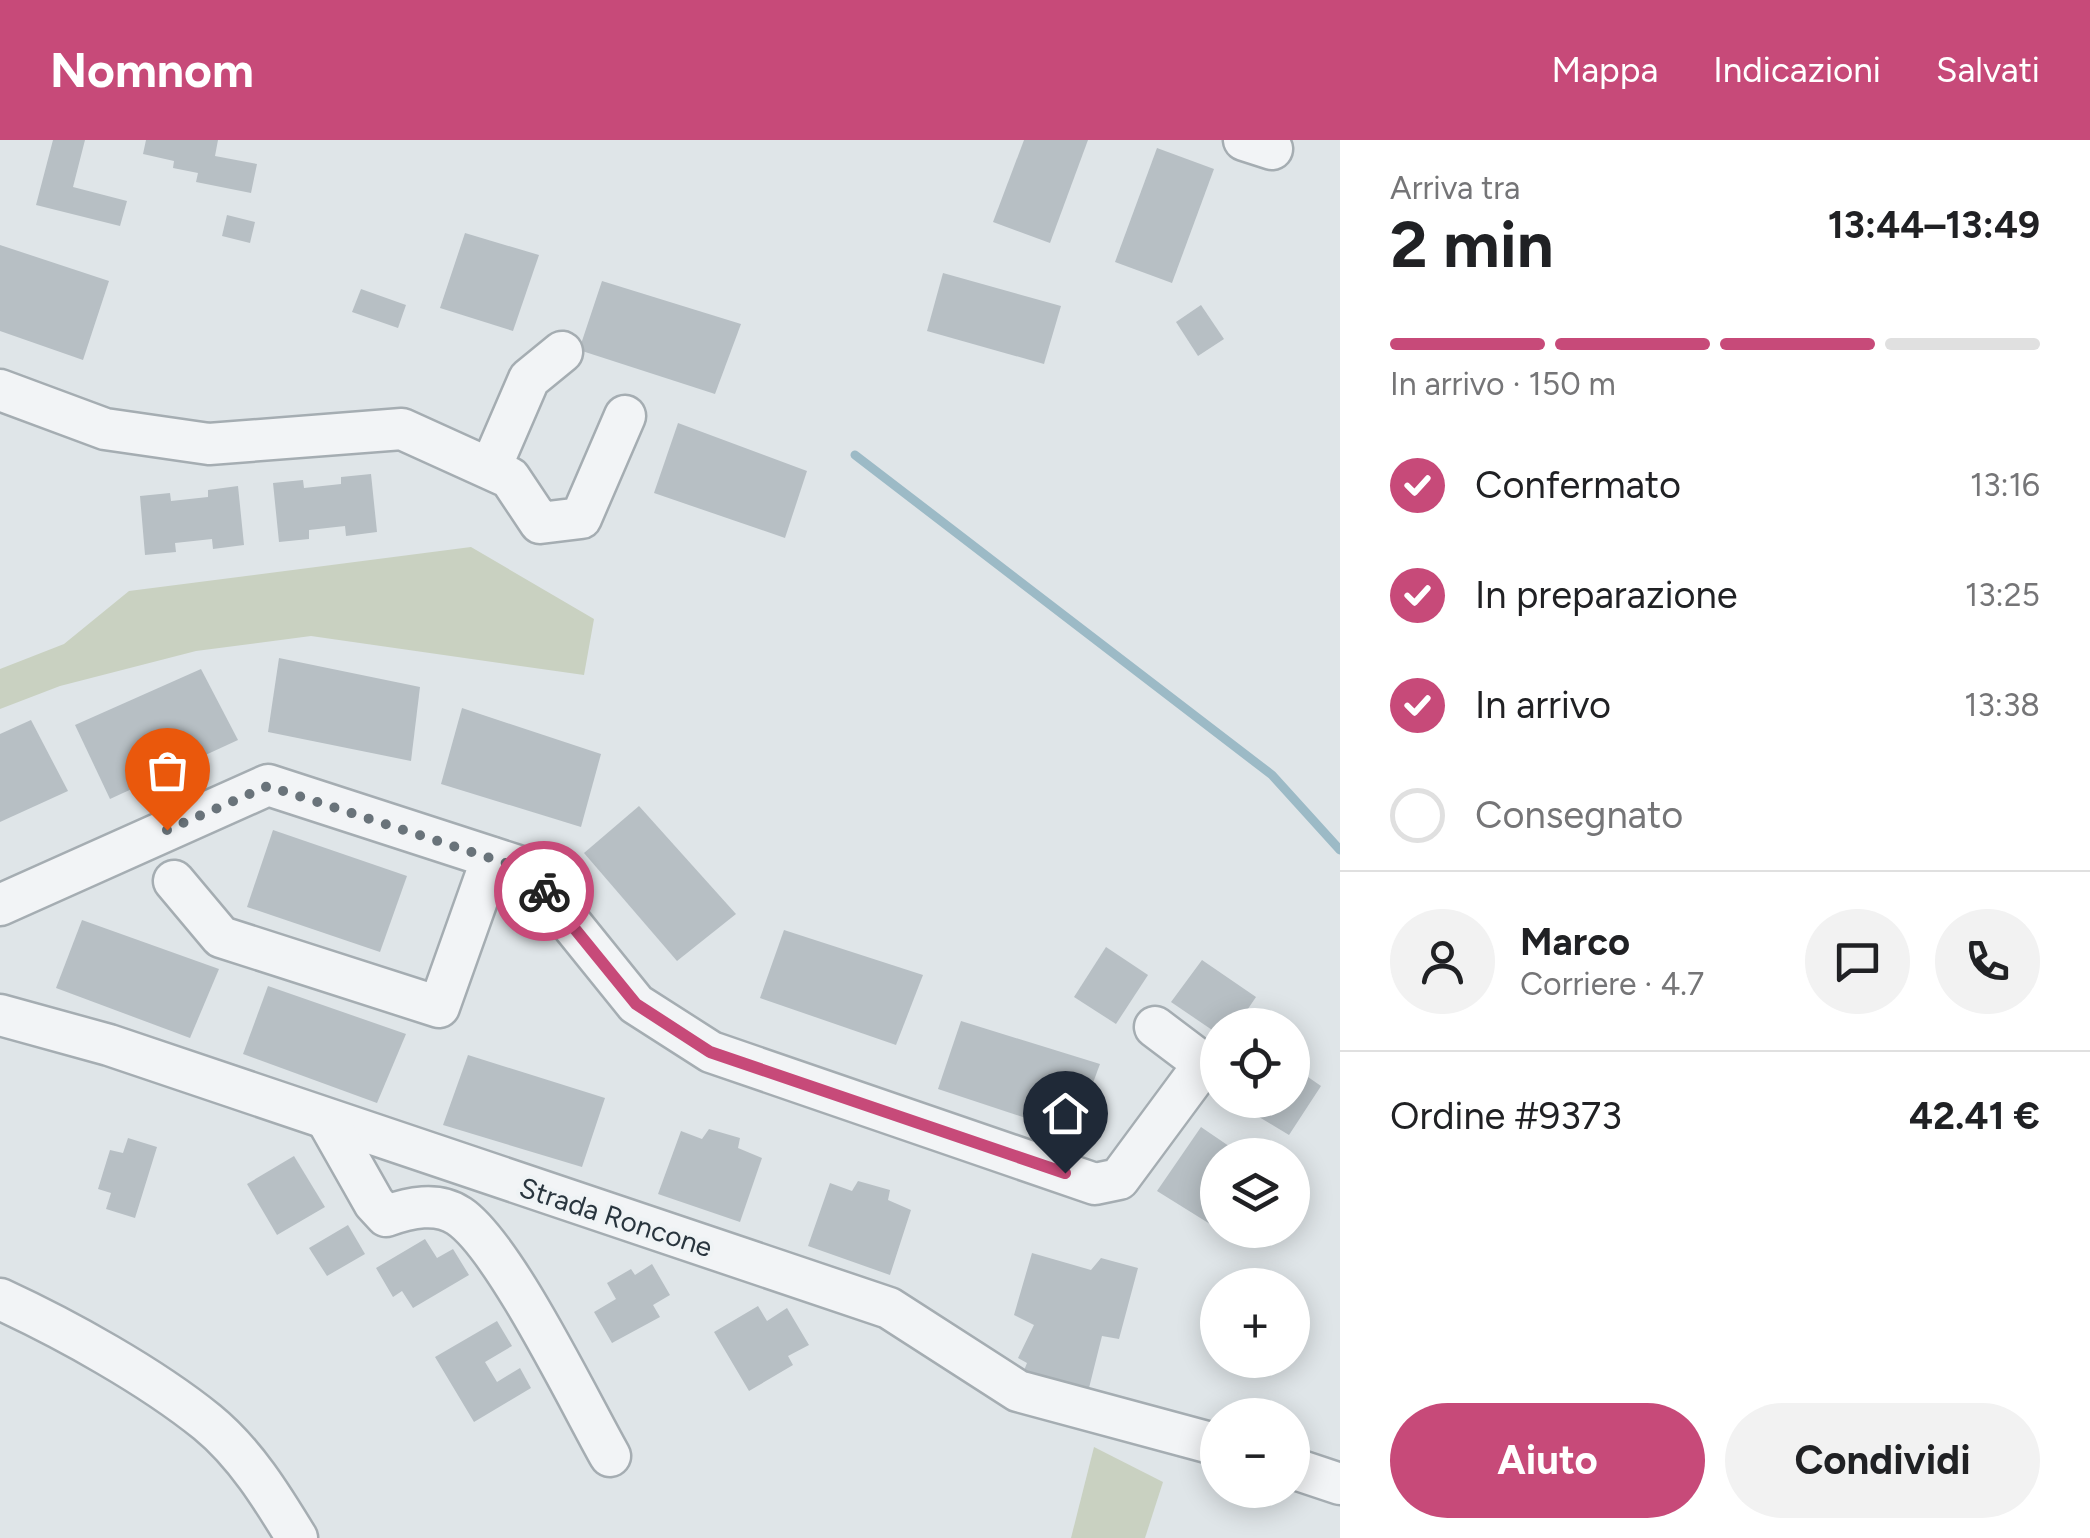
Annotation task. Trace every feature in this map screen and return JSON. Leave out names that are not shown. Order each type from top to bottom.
[{"type":"street","points":[[491,468],[529,379],[562,352]]},
{"type":"street","points":[[0,390],[105,430],[209,444],[402,430],[510,478],[540,523],[580,518],[625,416]]},
{"type":"street","points":[[0,905],[268,786],[527,870],[636,1004],[710,1052],[1095,1184],[1119,1179],[1204,1064],[1155,1027]]},
{"type":"street","points":[[174,880],[222,937],[439,1007],[492,858]]},
{"type":"street","name":"Strada Roncone","points":[[0,1015],[109,1045],[889,1308],[1018,1391],[1200,1440]]},
{"type":"street","points":[[327,1120],[374,1203],[386,1216],[419,1206],[459,1216],[499,1262],[610,1456]]},
{"type":"street","points":[[0,1299],[47,1322],[165,1392],[209,1424],[245,1461],[298,1538]]},
{"type":"street","points":[[1310,1474],[1340,1484]]},
{"type":"green space","points":[[471,547],[594,619],[584,675],[311,636],[196,651],[60,686],[0,709],[0,669],[64,644],[129,591]]},
{"type":"green space","points":[[1094,1447],[1163,1482],[1145,1538],[1071,1538]]},
{"type":"building","points":[[53,140],[85,140],[73,187],[127,201],[120,226],[36,205]]},
{"type":"building","points":[[146,140],[218,140],[215,156],[257,164],[251,193],[196,182],[198,173],[173,168],[174,161],[143,154]]},
{"type":"building","points":[[1024,140],[1088,140],[1050,243],[993,222]]},
{"type":"building","points":[[1157,148],[1214,169],[1172,283],[1115,262]]},
{"type":"building","points":[[227,215],[255,222],[250,243],[222,236]]},
{"type":"building","points":[[465,233],[539,255],[513,331],[440,308]]},
{"type":"building","points":[[0,245],[109,281],[83,360],[0,331]]},
{"type":"building","points":[[943,273],[1061,306],[1044,364],[927,331]]},
{"type":"building","points":[[602,281],[741,324],[715,394],[579,350]]},
{"type":"building","points":[[361,289],[406,305],[398,328],[352,312]]},
{"type":"building","points":[[1201,305],[1224,339],[1198,356],[1176,322]]},
{"type":"building","points":[[678,423],[807,471],[785,538],[654,493]]},
{"type":"building","points":[[371,474],[377,532],[346,536],[345,526],[309,530],[309,539],[279,542],[273,483],[303,480],[304,488],[341,484],[341,477]]},
{"type":"building","points":[[238,486],[244,545],[213,549],[212,539],[175,543],[176,552],[145,555],[140,496],[170,493],[171,501],[208,497],[208,490]]},
{"type":"building","points":[[279,658],[420,687],[411,761],[268,732]]},
{"type":"building","points":[[201,669],[238,740],[110,799],[75,725]]},
{"type":"building","points":[[462,708],[601,754],[581,827],[441,784]]},
{"type":"building","points":[[31,720],[68,791],[0,822],[0,734]]},
{"type":"building","points":[[639,806],[736,914],[677,961],[584,853]]},
{"type":"building","points":[[273,830],[407,876],[380,952],[247,907]]},
{"type":"building","points":[[82,920],[219,969],[190,1038],[56,988]]},
{"type":"building","points":[[784,930],[923,975],[896,1045],[760,998]]},
{"type":"building","points":[[1106,947],[1148,975],[1116,1024],[1074,997]]},
{"type":"building","points":[[1202,960],[1256,997],[1249,1008],[1200,1008],[1200,1022],[1171,1002]]},
{"type":"building","points":[[268,986],[406,1034],[377,1103],[243,1054]]},
{"type":"building","points":[[961,1021],[1100,1064],[1074,1134],[938,1089]]},
{"type":"building","points":[[468,1055],[605,1098],[582,1167],[443,1125]]},
{"type":"building","points":[[1310,1078],[1321,1086],[1310,1103]]},
{"type":"building","points":[[1261,1118],[1300,1118],[1289,1135]]},
{"type":"building","points":[[1201,1127],[1217,1138],[1200,1138],[1200,1218],[1157,1191]]},
{"type":"building","points":[[709,1129],[740,1138],[738,1148],[762,1158],[740,1222],[658,1194],[681,1131],[702,1139]]},
{"type":"building","points":[[128,1138],[157,1147],[135,1218],[106,1209],[111,1193],[98,1189],[110,1150],[123,1153]]},
{"type":"building","points":[[294,1156],[325,1207],[277,1235],[247,1184]]},
{"type":"building","points":[[858,1181],[890,1190],[888,1200],[911,1210],[890,1275],[808,1246],[830,1183],[852,1191]]},
{"type":"building","points":[[348,1225],[365,1254],[327,1276],[309,1248]]},
{"type":"building","points":[[425,1239],[437,1258],[453,1249],[469,1275],[413,1308],[402,1291],[393,1297],[376,1268]]},
{"type":"building","points":[[1032,1253],[1091,1270],[1101,1258],[1138,1268],[1119,1339],[1102,1336],[1087,1396],[1023,1373],[1027,1363],[1018,1358],[1034,1325],[1014,1315]]},
{"type":"building","points":[[652,1264],[670,1295],[653,1305],[660,1317],[612,1343],[594,1312],[616,1299],[607,1283],[631,1269],[635,1275]]},
{"type":"building","points":[[758,1306],[767,1321],[787,1308],[809,1345],[788,1356],[793,1365],[749,1391],[714,1332]]},
{"type":"building","points":[[497,1321],[512,1346],[485,1362],[497,1382],[520,1368],[531,1388],[474,1422],[435,1357]]},
{"type":"waterway","points":[[855,455],[1272,775],[1340,850]]},
{"type":"way so far","points":[[167,830],[268,786],[527,870],[544,891]]},
{"type":"route","points":[[544,891],[636,1004],[710,1052],[1065,1173]]}]
